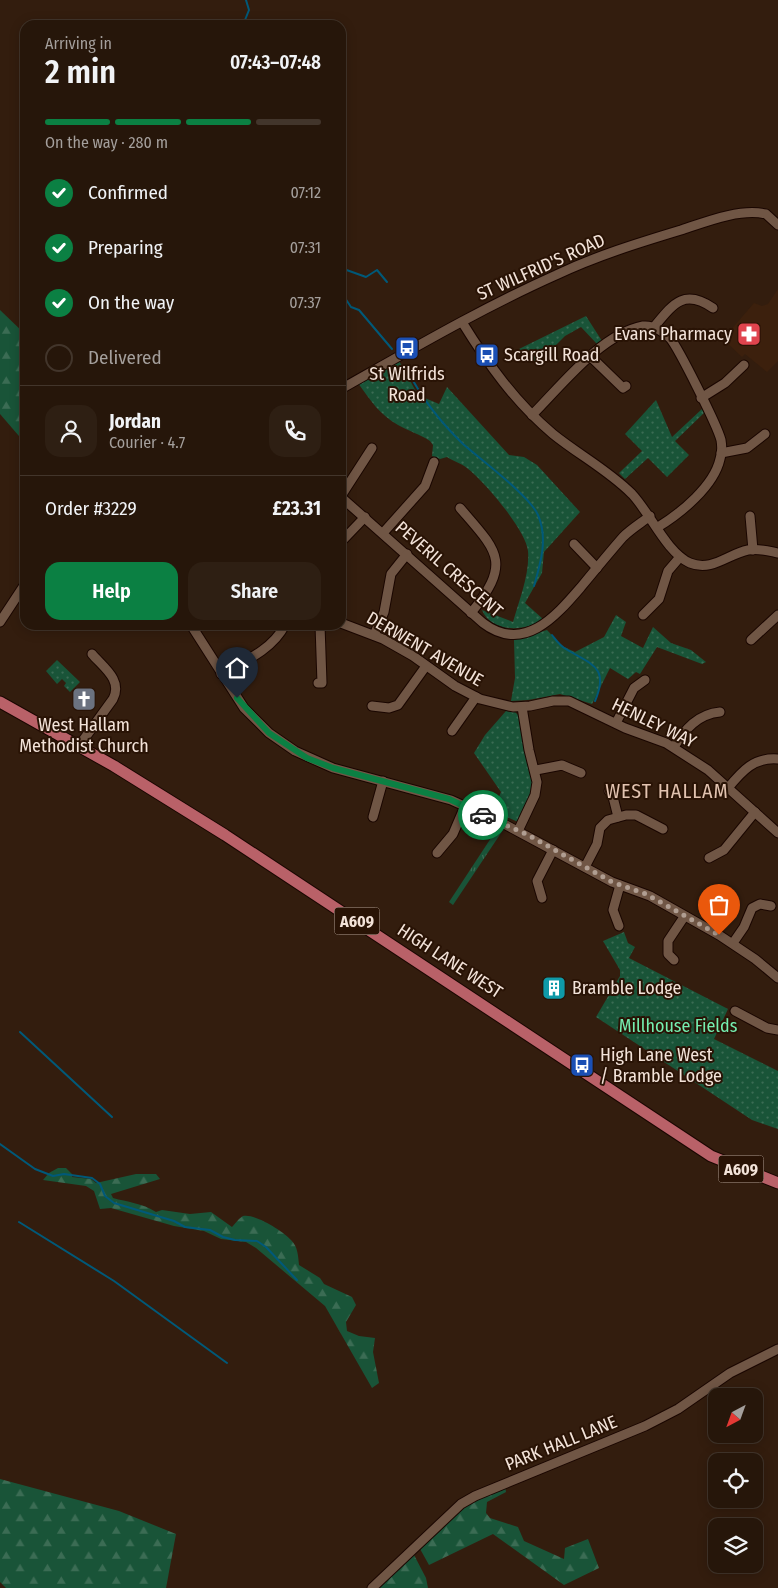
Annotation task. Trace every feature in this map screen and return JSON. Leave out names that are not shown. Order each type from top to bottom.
[{"type":"main road","name":"HIGH LANE WEST","points":[[0,702],[79,746],[226,835],[711,1156],[778,1184]]},
{"type":"street","name":"ST WILFRID'S ROAD","points":[[346,386],[462,322],[542,281],[619,250],[699,224],[732,216],[756,213],[768,215],[778,225]]},
{"type":"street","points":[[654,327],[671,307],[685,298],[698,299],[713,308]]},
{"type":"street","points":[[462,322],[493,371],[532,415],[558,438],[614,477],[650,516],[667,542],[680,557],[692,564],[706,566],[753,550],[778,553]]},
{"type":"street","points":[[532,415],[590,356],[625,333],[642,327],[654,327],[673,343],[719,434],[721,453],[716,470],[694,500],[681,512],[658,527]]},
{"type":"street","points":[[590,356],[623,388],[626,386]]},
{"type":"street","points":[[701,398],[723,385],[739,367]]},
{"type":"street","points":[[721,453],[744,449],[760,435]]},
{"type":"street","points":[[346,489],[372,448]]},
{"type":"street","points":[[384,534],[424,488],[427,472],[434,462]]},
{"type":"street","name":"PEVERIL CRESCENT","points":[[346,501],[488,627],[503,633],[518,634],[532,630],[553,618],[628,533],[650,516]]},
{"type":"street","points":[[460,508],[470,514],[494,549],[497,560],[490,589],[472,613]]},
{"type":"street","points":[[346,537],[365,517]]},
{"type":"street","points":[[753,523],[753,550]]},
{"type":"street","points":[[575,542],[597,568]]},
{"type":"street","points":[[374,635],[384,612],[392,574],[406,554]]},
{"type":"street","points":[[642,615],[655,609],[668,571],[680,557]]},
{"type":"street","points":[[0,622],[20,592]]},
{"type":"street","points":[[751,640],[762,635],[778,615]]},
{"type":"street","name":"DERWENT AVENUE","points":[[346,625],[374,635],[455,686],[476,697],[497,704],[522,707]]},
{"type":"street","points":[[194,630],[254,719],[284,744],[307,758],[333,768],[465,806],[518,831],[584,868],[620,885],[646,894],[684,917],[734,943],[778,978]]},
{"type":"street","points":[[222,674],[267,648],[282,630]]},
{"type":"street","points":[[318,683],[322,683],[320,630]]},
{"type":"street","points":[[79,746],[115,696],[116,682],[103,672],[92,654]]},
{"type":"street","points":[[372,706],[389,708],[398,705],[426,666]]},
{"type":"street","points":[[616,723],[631,693],[640,681]]},
{"type":"street","points":[[452,731],[476,697]]},
{"type":"street","name":"HENLEY WAY","points":[[522,707],[553,700],[568,701],[674,747],[701,765],[778,833]]},
{"type":"street","points":[[518,831],[535,795],[536,770],[530,755],[522,707]]},
{"type":"street","points":[[674,747],[692,723],[715,710]]},
{"type":"street","points":[[728,788],[752,764],[764,760],[778,759]]},
{"type":"street","points":[[536,770],[562,765],[581,774]]},
{"type":"street","points":[[373,817],[381,805],[383,781]]},
{"type":"street","points":[[609,792],[612,793],[618,817]]},
{"type":"street","points":[[438,853],[453,834],[465,806]]},
{"type":"street","points":[[714,859],[724,850],[755,812]]},
{"type":"street","points":[[584,868],[596,847],[600,828],[605,822],[618,817],[636,815],[664,829]]},
{"type":"street","points":[[538,893],[538,878],[553,850]]},
{"type":"street","points":[[619,926],[613,910],[620,885]]},
{"type":"street","points":[[734,943],[744,927],[754,903],[771,906]]},
{"type":"street","points":[[669,959],[668,941],[684,917]]},
{"type":"street","points":[[735,1011],[777,1032]]},
{"type":"street","name":"PARK HALL LANE","points":[[372,1588],[461,1504],[475,1496],[645,1426],[678,1409],[730,1374],[778,1349]]},
{"type":"shaded area","points":[[778,289],[778,361],[767,372],[745,354],[742,357],[723,339],[754,303],[762,306],[768,304]]},
{"type":"green space","points":[[0,310],[20,329],[20,437],[0,414]]},
{"type":"green space","points":[[586,316],[602,341],[597,344],[581,327],[565,336],[537,364],[519,349]]},
{"type":"green space","points":[[399,361],[418,395],[439,404],[447,387],[509,455],[524,457],[537,465],[580,512],[544,552],[542,573],[525,603],[543,619],[536,623],[519,628],[501,626],[487,618],[482,610],[513,622],[526,578],[528,551],[526,542],[503,506],[465,466],[447,457],[440,459],[432,456],[433,445],[430,441],[386,417],[358,383]]},
{"type":"green space","points":[[656,400],[672,437],[702,409],[704,413],[675,441],[689,455],[667,477],[648,458],[625,479],[619,473],[642,451],[625,434]]},
{"type":"green space","points":[[616,615],[626,622],[621,636],[643,648],[653,627],[671,643],[691,650],[706,662],[702,664],[657,647],[640,674],[636,672],[628,679],[610,668],[592,704],[560,694],[511,701],[515,678],[514,640],[547,630],[562,646],[575,652],[604,637]]},
{"type":"green space","points":[[57,660],[80,682],[70,692],[64,686],[66,683],[62,679],[57,684],[46,671]]},
{"type":"green space","points":[[506,711],[515,712],[519,716],[524,750],[533,781],[531,793],[518,822],[493,811],[501,792],[474,753],[485,735]]},
{"type":"green space","points":[[496,826],[503,830],[453,905],[449,902],[491,838]]},
{"type":"green space","name":"Millhouse Fields","points":[[624,932],[628,943],[635,947],[629,958],[728,1009],[714,1039],[778,1071],[778,1129],[752,1120],[596,1017],[620,976],[620,970],[603,941]]},
{"type":"green space","points":[[58,1168],[66,1168],[72,1174],[72,1177],[91,1179],[96,1183],[136,1174],[156,1174],[160,1179],[111,1194],[113,1198],[140,1205],[156,1212],[162,1210],[190,1214],[211,1212],[232,1227],[243,1216],[254,1217],[287,1236],[295,1246],[299,1265],[320,1278],[324,1284],[352,1297],[356,1305],[346,1322],[347,1331],[359,1336],[375,1338],[373,1352],[379,1383],[372,1388],[325,1306],[256,1248],[246,1242],[221,1239],[204,1231],[174,1226],[111,1208],[100,1209],[94,1191],[86,1186],[43,1180],[49,1173]]},
{"type":"green space","points":[[0,1479],[119,1511],[176,1534],[166,1588],[6,1588],[0,1582]]},
{"type":"green space","points":[[505,1486],[506,1492],[487,1502],[486,1513],[490,1518],[518,1527],[524,1541],[564,1559],[565,1548],[588,1539],[599,1568],[564,1585],[493,1534],[429,1565],[419,1547],[461,1506]]},
{"type":"green space","points":[[413,1553],[426,1578],[428,1588],[377,1588]]},
{"type":"waterway","points":[[245,20],[249,10],[246,0]]},
{"type":"waterway","points":[[346,270],[366,277],[377,270],[387,282]]},
{"type":"waterway","points":[[346,300],[351,307],[359,310],[392,349]]},
{"type":"waterway","points":[[406,368],[424,399],[446,427],[515,488],[538,515],[543,532],[543,541],[541,559],[534,586]]},
{"type":"waterway","points":[[552,635],[558,643],[590,663],[599,673],[599,689],[595,701]]},
{"type":"waterway","points":[[20,1032],[112,1117]]},
{"type":"waterway","points":[[0,1144],[35,1169],[53,1176],[64,1174],[92,1178],[100,1184],[105,1196],[114,1203],[174,1221],[185,1227],[210,1230],[223,1237],[235,1240],[257,1241],[266,1247],[297,1280]]},
{"type":"waterway","points":[[19,1222],[114,1281],[227,1363]]},
{"type":"way so far","points":[[483,815],[528,835],[601,877],[646,894],[678,914],[719,935]]},
{"type":"place","name":"Evans Pharmacy","points":[[749,334]]},
{"type":"place","name":"St Wilfrids Road","points":[[407,348]]},
{"type":"place","name":"Scargill Road","points":[[487,355]]},
{"type":"place","name":"West Hallam Methodist Church","points":[[84,699]]},
{"type":"place","name":"Bramble Lodge","points":[[554,988]]},
{"type":"place","name":"High Lane West / Bramble Lodge","points":[[582,1065]]},
{"type":"district","name":"WEST HALLAM","points":[[667,791]]},
{"type":"route","points":[[237,698],[260,726],[289,748],[307,758],[333,768],[449,799],[483,815]]}]
